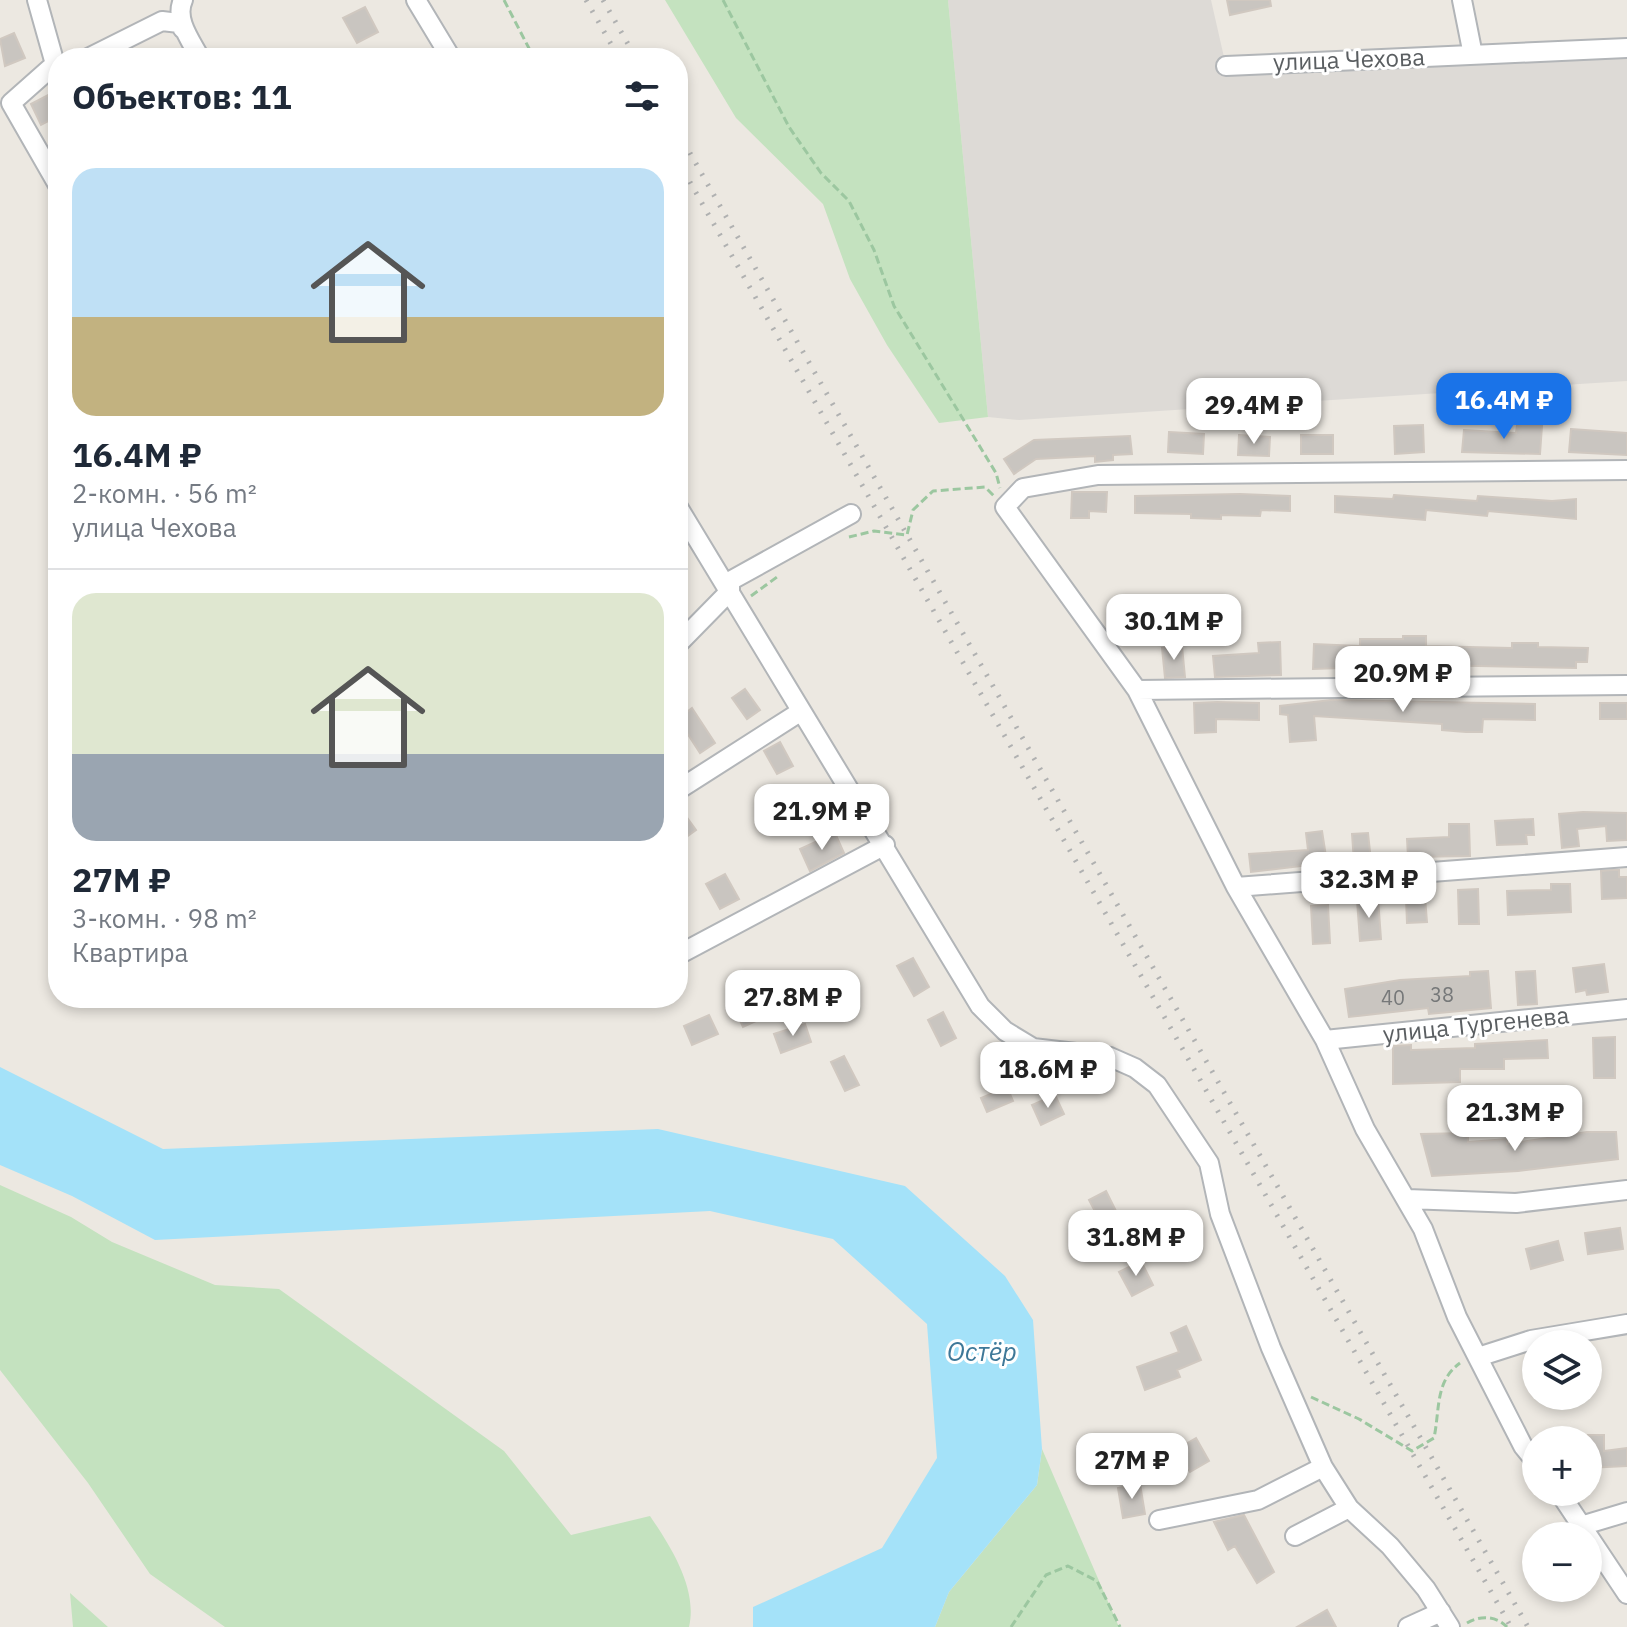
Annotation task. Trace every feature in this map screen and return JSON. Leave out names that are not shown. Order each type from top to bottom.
[{"type":"street","points":[[37,0],[51,48]]},
{"type":"street","points":[[183,0],[179,7],[183,29]]},
{"type":"street","points":[[416,0],[445,48]]},
{"type":"street","points":[[1462,0],[1473,55]]},
{"type":"street","points":[[108,48],[162,21],[179,23],[194,48]]},
{"type":"street","name":"улица Чехова","points":[[1226,66],[1627,48]]},
{"type":"street","points":[[48,70],[11,103],[48,168]]},
{"type":"street","points":[[1522,1444],[1457,1317],[1423,1229],[1365,1129],[1325,1040],[1236,887],[1137,690],[1005,507],[1023,488],[1098,475],[1627,470]]},
{"type":"street","points":[[734,599],[730,581],[851,514]]},
{"type":"street","points":[[688,538],[734,599],[980,1006],[1005,1031],[1033,1048],[1110,1057],[1135,1068],[1157,1085],[1209,1163],[1220,1214],[1288,1390],[1323,1467],[1349,1508],[1390,1546],[1446,1620],[1408,1627]]},
{"type":"street","points":[[688,636],[734,599]]},
{"type":"street","points":[[1137,690],[1627,685]]},
{"type":"street","points":[[688,784],[800,712]]},
{"type":"street","points":[[688,950],[885,845]]},
{"type":"street","points":[[1236,887],[1627,857]]},
{"type":"street","name":"улица Тургенева","points":[[1325,1040],[1627,1009]]},
{"type":"street","points":[[1407,1199],[1516,1203],[1627,1190]]},
{"type":"street","points":[[1478,1357],[1531,1340],[1627,1324]]},
{"type":"street","points":[[1159,1520],[1258,1500],[1323,1467]]},
{"type":"street","points":[[1570,1506],[1582,1522]]},
{"type":"street","points":[[1295,1536],[1349,1508]]},
{"type":"street","points":[[1594,1522],[1627,1512]]},
{"type":"street","points":[[1602,1554],[1627,1594]]},
{"type":"path","points":[[504,0],[529,48]]},
{"type":"path","points":[[723,0],[789,127],[821,173],[849,201],[874,250],[894,306],[996,473],[1005,507]]},
{"type":"path","points":[[843,538],[874,531],[907,535],[913,510],[933,491],[985,487],[1005,507]]},
{"type":"path","points":[[734,599],[782,573]]},
{"type":"path","points":[[1288,1390],[1320,1399],[1412,1451],[1434,1438],[1442,1382],[1448,1372],[1461,1362],[1478,1357]]},
{"type":"path","points":[[1011,1627],[1046,1575],[1068,1566],[1097,1581],[1120,1627]]},
{"type":"path","points":[[1462,1627],[1474,1619],[1492,1618],[1507,1627]]},
{"type":"shaded area","points":[[948,0],[1211,0],[1226,66],[1627,48],[1627,381],[1019,420],[988,417]]},
{"type":"green space","points":[[665,0],[948,0],[988,417],[939,423],[887,345],[850,279],[823,204],[736,118]]},
{"type":"green space","points":[[0,1185],[71,1217],[112,1242],[215,1285],[279,1289],[504,1451],[571,1535],[650,1516],[674,1555],[686,1583],[690,1598],[689,1627],[225,1627],[150,1574],[88,1483],[0,1370]]},
{"type":"green space","points":[[1042,1449],[1119,1627],[935,1627],[949,1592],[1037,1485]]},
{"type":"green space","points":[[70,1593],[108,1627],[73,1627]]},
{"type":"water","name":"Остёр","points":[[0,1067],[163,1149],[658,1129],[905,1186],[1005,1276],[1033,1320],[1042,1449],[1037,1485],[949,1592],[935,1627],[753,1627],[753,1607],[882,1548],[937,1458],[927,1324],[833,1239],[710,1211],[155,1240],[72,1196],[0,1165]]},
{"type":"building","points":[[1227,0],[1270,0],[1271,6],[1230,15]]},
{"type":"building","points":[[365,7],[378,32],[357,43],[343,18]]},
{"type":"building","points":[[14,33],[25,58],[5,66],[0,39]]},
{"type":"building","points":[[48,95],[48,121],[41,125],[31,104]]},
{"type":"building","points":[[1423,425],[1424,452],[1395,454],[1394,426]]},
{"type":"building","points":[[1517,425],[1542,426],[1540,454],[1462,452],[1464,430],[1516,433]]},
{"type":"building","points":[[1571,429],[1627,433],[1627,455],[1569,452]]},
{"type":"building","points":[[1169,432],[1204,434],[1203,454],[1168,452]]},
{"type":"building","points":[[1239,435],[1270,437],[1269,456],[1238,455]]},
{"type":"building","points":[[1301,435],[1333,435],[1333,454],[1301,454]]},
{"type":"building","points":[[1130,436],[1132,454],[1113,455],[1113,460],[1095,462],[1095,456],[1036,459],[1014,474],[1004,459],[1034,440]]},
{"type":"building","points":[[1072,492],[1107,492],[1106,512],[1089,511],[1089,518],[1071,518]]},
{"type":"building","points":[[1394,495],[1477,501],[1478,496],[1552,501],[1576,499],[1576,519],[1488,511],[1487,516],[1426,510],[1425,520],[1335,512],[1335,496],[1393,499]]},
{"type":"building","points":[[1135,496],[1290,496],[1290,511],[1261,510],[1260,516],[1221,515],[1221,519],[1191,518],[1191,514],[1135,513]]},
{"type":"building","points":[[1403,636],[1426,636],[1426,646],[1512,648],[1512,643],[1538,643],[1538,647],[1588,648],[1587,662],[1576,662],[1576,668],[1431,665],[1313,669],[1314,644],[1360,646],[1360,639],[1403,639]]},
{"type":"building","points":[[1280,642],[1281,675],[1215,677],[1213,656],[1259,653],[1258,643]]},
{"type":"building","points":[[1182,646],[1185,677],[1165,678],[1162,648]]},
{"type":"building","points":[[745,689],[760,710],[747,719],[732,698]]},
{"type":"building","points":[[1331,700],[1535,704],[1535,720],[1483,719],[1482,732],[1466,732],[1442,730],[1442,724],[1314,716],[1316,740],[1290,742],[1288,715],[1280,714],[1280,706]]},
{"type":"building","points":[[1194,703],[1259,703],[1259,720],[1216,719],[1216,732],[1195,733]]},
{"type":"building","points":[[1600,703],[1627,703],[1627,719],[1600,719]]},
{"type":"building","points":[[692,708],[715,743],[700,753],[688,734],[688,711]]},
{"type":"building","points":[[780,742],[793,766],[777,774],[764,751]]},
{"type":"building","points":[[1627,813],[1627,840],[1607,841],[1606,826],[1577,829],[1579,846],[1562,848],[1559,814]]},
{"type":"building","points":[[688,819],[696,830],[688,836]]},
{"type":"building","points":[[1533,819],[1534,835],[1526,835],[1527,844],[1497,845],[1495,821]]},
{"type":"building","points":[[1449,824],[1469,824],[1470,856],[1408,857],[1407,839],[1449,837]]},
{"type":"building","points":[[1322,831],[1327,863],[1251,872],[1249,854],[1308,850],[1306,833]]},
{"type":"building","points":[[835,833],[844,853],[810,871],[800,849]]},
{"type":"building","points":[[1368,833],[1371,861],[1354,862],[1352,834]]},
{"type":"building","points":[[1619,870],[1619,877],[1627,877],[1627,898],[1602,899],[1601,871]]},
{"type":"building","points":[[725,874],[739,899],[720,909],[706,884]]},
{"type":"building","points":[[1551,884],[1570,884],[1571,912],[1508,915],[1507,891],[1551,890]]},
{"type":"building","points":[[1478,889],[1479,924],[1459,924],[1458,890]]},
{"type":"building","points":[[1425,897],[1427,922],[1407,923],[1406,898]]},
{"type":"building","points":[[1378,898],[1381,939],[1360,941],[1357,900]]},
{"type":"building","points":[[1328,905],[1330,943],[1313,944],[1311,906]]},
{"type":"building","points":[[913,958],[929,987],[914,996],[897,966]]},
{"type":"building","points":[[1604,964],[1608,992],[1587,995],[1586,990],[1576,992],[1573,968]]},
{"type":"building","points":[[1488,971],[1491,1008],[1429,1014],[1428,1008],[1349,1017],[1345,989],[1400,980],[1470,976],[1470,972]]},
{"type":"building","points":[[1535,971],[1537,1004],[1518,1005],[1516,972]]},
{"type":"building","points":[[755,996],[765,1017],[743,1027],[733,1005]]},
{"type":"building","points":[[943,1012],[956,1038],[941,1046],[928,1020]]},
{"type":"building","points":[[709,1015],[718,1034],[692,1045],[684,1026]]},
{"type":"building","points":[[805,1024],[811,1042],[781,1053],[774,1034]]},
{"type":"building","points":[[1615,1037],[1615,1078],[1594,1078],[1593,1038]]},
{"type":"building","points":[[1547,1040],[1548,1058],[1504,1059],[1504,1069],[1460,1069],[1460,1082],[1393,1084],[1393,1046],[1411,1045],[1411,1050],[1475,1048],[1475,1044]]},
{"type":"building","points":[[844,1056],[859,1085],[845,1091],[831,1062]]},
{"type":"building","points":[[1007,1087],[1013,1101],[987,1112],[981,1098]]},
{"type":"building","points":[[1055,1095],[1064,1114],[1041,1125],[1032,1105]]},
{"type":"building","points":[[1587,1132],[1616,1132],[1618,1159],[1518,1171],[1432,1176],[1421,1134],[1468,1133],[1468,1142],[1507,1139],[1507,1144]]},
{"type":"building","points":[[1106,1191],[1118,1215],[1101,1223],[1089,1200]]},
{"type":"building","points":[[1620,1228],[1623,1249],[1588,1254],[1585,1233]]},
{"type":"building","points":[[1558,1241],[1563,1260],[1531,1269],[1526,1249]]},
{"type":"building","points":[[1141,1261],[1153,1285],[1132,1296],[1119,1272]]},
{"type":"building","points":[[1186,1326],[1201,1360],[1177,1370],[1180,1377],[1145,1390],[1137,1367],[1179,1352],[1171,1333]]},
{"type":"building","points":[[1602,1435],[1604,1451],[1627,1448],[1627,1466],[1602,1467]]},
{"type":"building","points":[[1196,1438],[1209,1461],[1190,1472],[1177,1449]]},
{"type":"building","points":[[1140,1484],[1145,1514],[1123,1518],[1118,1488]]},
{"type":"building","points":[[1244,1515],[1274,1572],[1257,1583],[1235,1546],[1228,1550],[1214,1522]]},
{"type":"building","points":[[1327,1610],[1336,1627],[1297,1627]]},
{"type":"railway","points":[[586,0],[613,48]]},
{"type":"railway","points":[[603,0],[630,48]]},
{"type":"railway","points":[[688,150],[1528,1627]]},
{"type":"railway","points":[[688,179],[1511,1627]]}]
